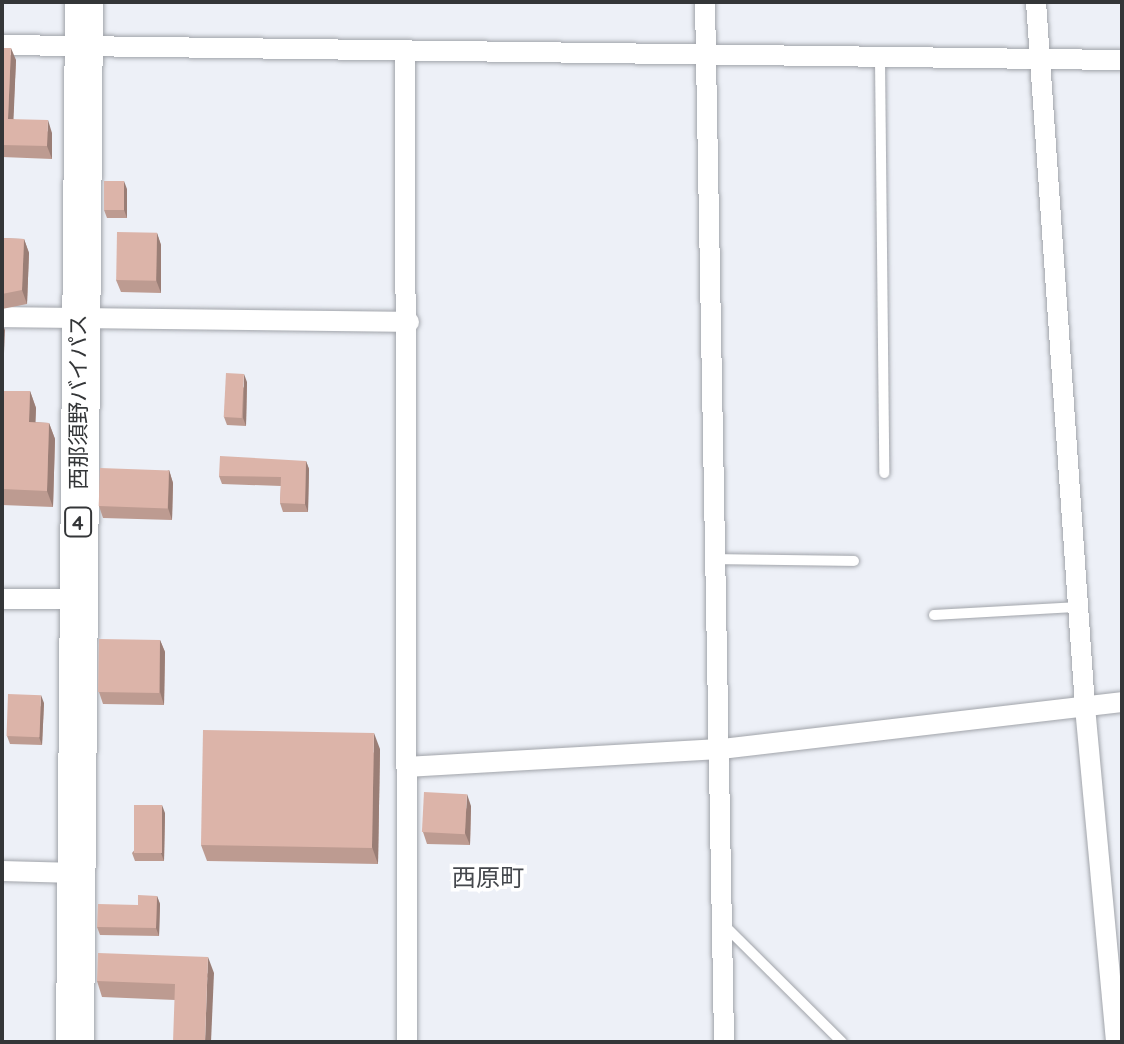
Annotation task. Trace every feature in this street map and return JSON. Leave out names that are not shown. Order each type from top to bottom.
[{"type":"highway","name":"西那須野バイパス","points":[[75,1042],[84,2]]},
{"type":"street","points":[[705,2],[703,55],[714,559],[722,749],[724,1042]]},
{"type":"street","points":[[1036,2],[1044,59],[1085,707],[1116,1042]]},
{"type":"street","points":[[2,45],[1122,60]]},
{"type":"street","points":[[405,51],[409,322],[407,1042]]},
{"type":"street","points":[[2,317],[409,322]]},
{"type":"street","points":[[2,599],[78,599]]},
{"type":"street","points":[[407,767],[722,749],[1122,702]]},
{"type":"street","points":[[2,871],[76,873]]},
{"type":"lane","points":[[880,59],[884,473]]},
{"type":"lane","points":[[714,559],[854,561]]},
{"type":"lane","points":[[934,615],[1079,607]]},
{"type":"lane","points":[[723,924],[842,1042]]},
{"type":"building","points":[[2,48],[11,48],[8,119],[48,120],[47,146],[2,145]]},
{"type":"building","points":[[104,181],[124,181],[124,210],[104,210]]},
{"type":"building","points":[[117,232],[157,233],[156,281],[116,280]]},
{"type":"building","points":[[2,238],[24,239],[22,290],[2,294]]},
{"type":"building","points":[[226,373],[244,374],[242,418],[224,417]]},
{"type":"building","points":[[2,391],[30,391],[29,422],[49,423],[47,491],[2,489]]},
{"type":"building","points":[[220,456],[306,461],[305,504],[280,503],[281,477],[219,476]]},
{"type":"building","points":[[100,468],[169,470],[168,508],[99,506]]},
{"type":"building","points":[[99,639],[160,640],[159,693],[98,692]]},
{"type":"building","points":[[8,694],[41,695],[40,737],[7,736]]},
{"type":"building","points":[[203,730],[374,733],[372,848],[201,845]]},
{"type":"building","points":[[424,792],[467,794],[465,834],[422,832]]},
{"type":"building","points":[[134,805],[162,805],[162,853],[134,853]]},
{"type":"building","points":[[138,895],[157,896],[156,928],[97,927],[98,904],[138,905]]},
{"type":"building","points":[[98,953],[208,957],[205,1042],[173,1042],[175,984],[97,981]]},
{"type":"district","name":"西原町","points":[[488,878]]}]
